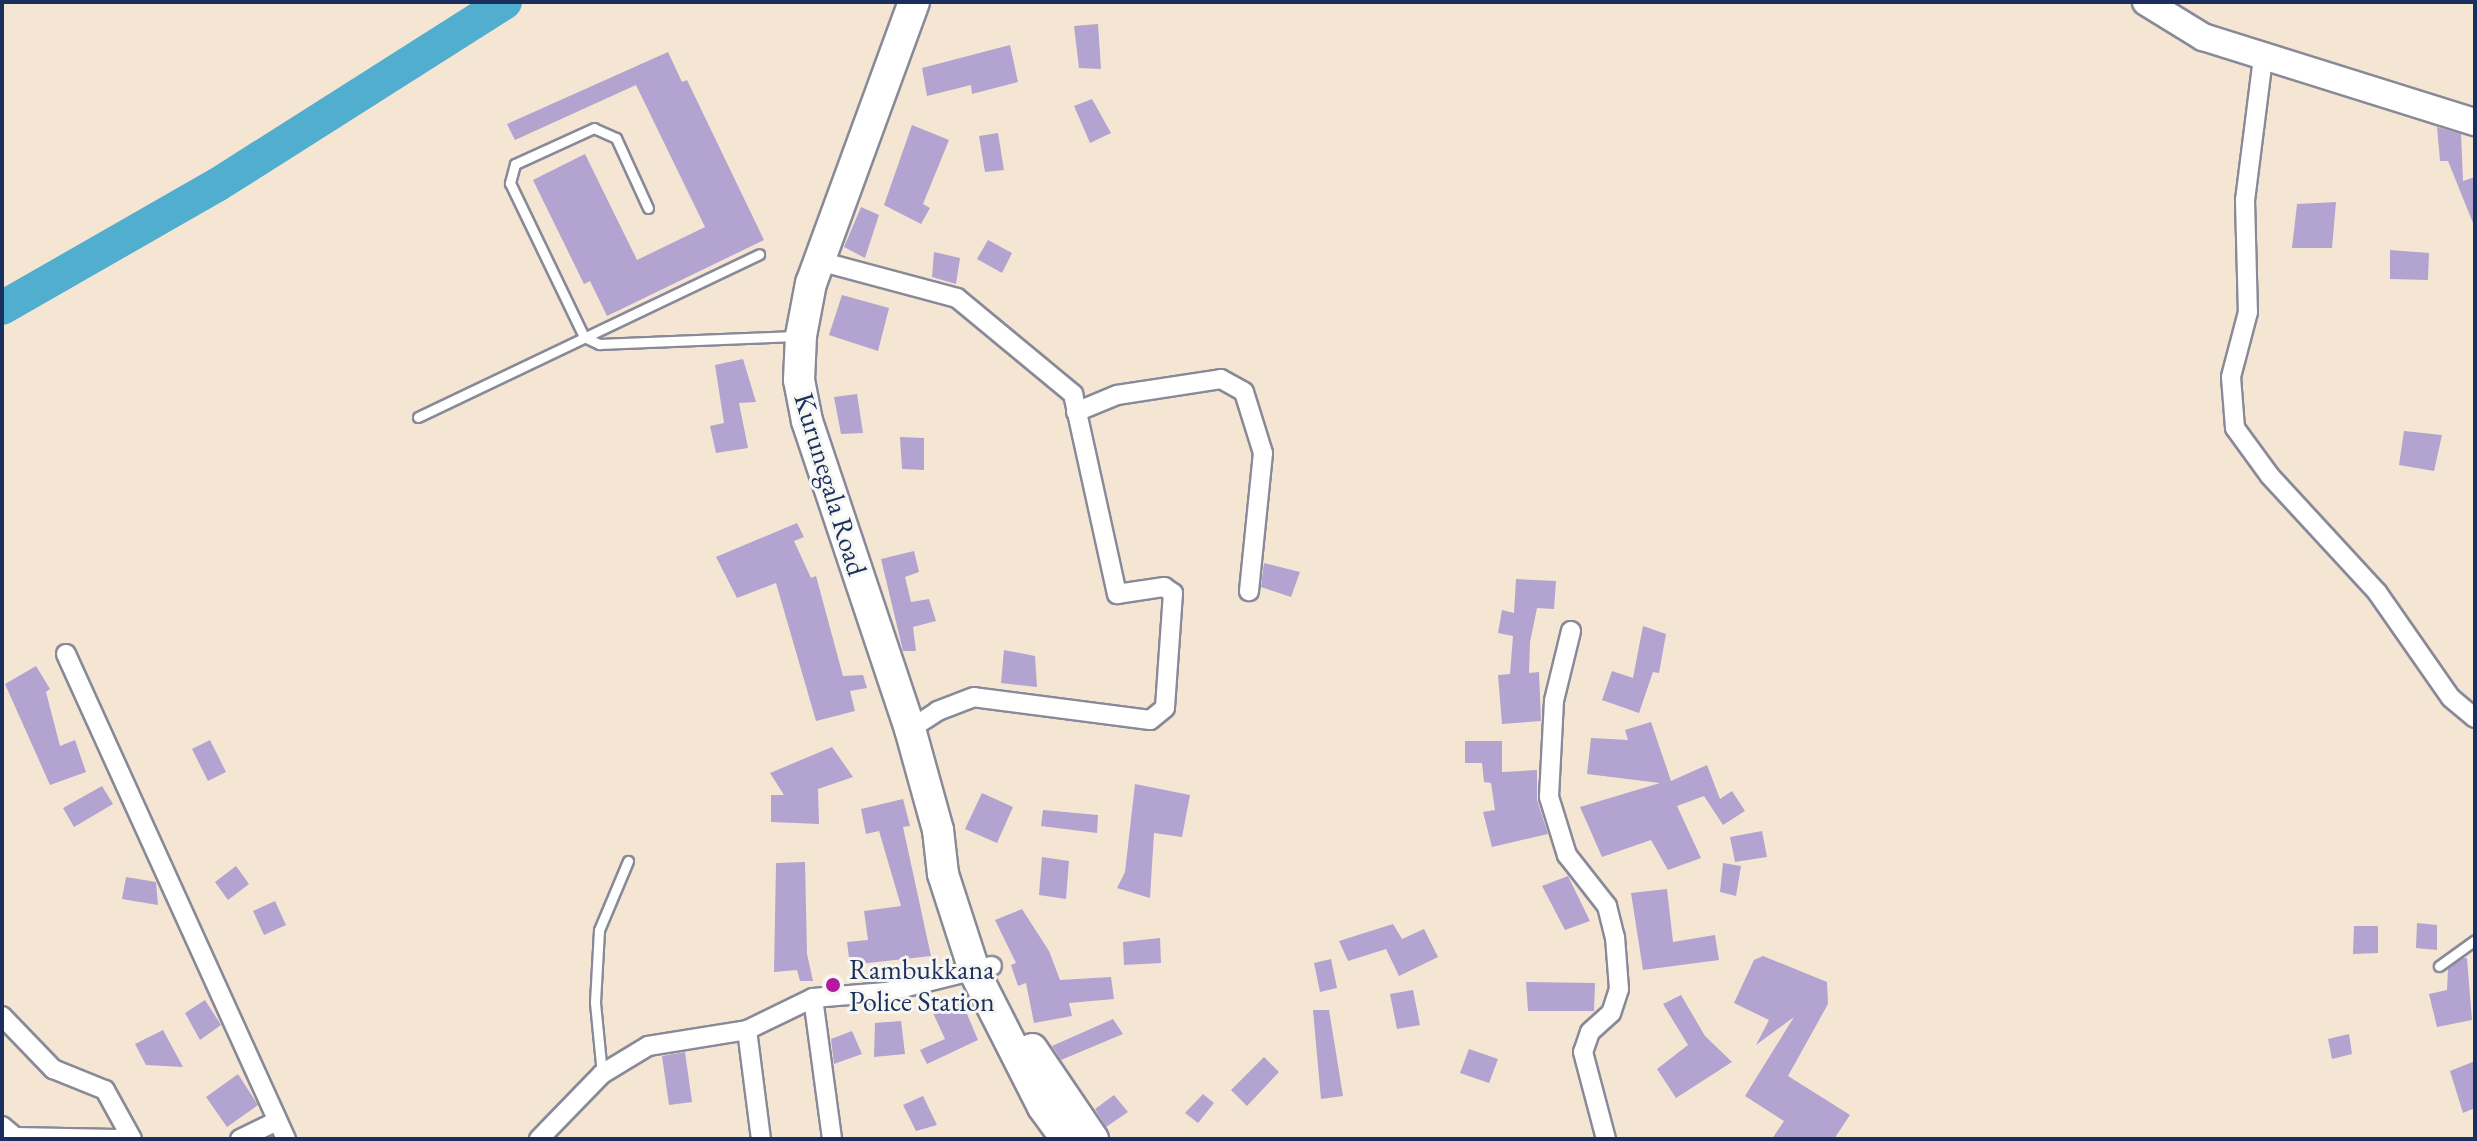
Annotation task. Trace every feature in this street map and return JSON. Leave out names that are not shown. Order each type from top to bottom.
[{"type":"main road","name":"Kurunegala Road","points":[[914,2],[819,261],[801,336],[799,380],[807,421],[910,729],[938,830],[984,969],[1043,1107],[1066,1139]]},
{"type":"main road","name":"Kurunegala Road","points":[[984,969],[1042,1066],[1093,1139]]},
{"type":"street","points":[[2146,2],[2203,37],[2475,122]]},
{"type":"street","points":[[2263,58],[2245,200],[2248,312],[2231,377],[2235,428],[2270,476],[2377,592],[2451,698],[2475,718]]},
{"type":"street","points":[[819,261],[957,298],[1073,394],[1117,594],[1164,587],[1173,593],[1165,708],[1150,720],[974,697],[938,711],[910,729]]},
{"type":"street","points":[[1076,412],[1117,395],[1221,379],[1244,392],[1263,453],[1249,591]]},
{"type":"street","points":[[1571,631],[1554,701],[1549,797],[1567,855],[1607,906],[1615,937],[1619,989],[1611,1013],[1590,1032],[1583,1052],[1606,1139]]},
{"type":"street","points":[[66,654],[286,1139]]},
{"type":"street","points":[[539,1139],[602,1074],[648,1046],[747,1030],[813,998],[886,992],[984,969]]},
{"type":"street","points":[[813,998],[832,1139]]},
{"type":"street","points":[[2,1016],[53,1069],[105,1090],[132,1139]]},
{"type":"street","points":[[747,1030],[761,1139]]},
{"type":"street","points":[[240,1139],[277,1121]]},
{"type":"street","points":[[2,1126],[15,1137],[117,1139]]},
{"type":"lane","points":[[648,208],[616,138],[594,128],[515,164],[510,183],[584,337],[599,344],[801,336]]},
{"type":"lane","points":[[418,417],[759,254]]},
{"type":"lane","points":[[602,1074],[595,1002],[599,930],[628,861]]},
{"type":"lane","points":[[2439,966],[2475,940]]},
{"type":"building","points":[[1098,24],[1101,69],[1079,68],[1074,26]]},
{"type":"building","points":[[1010,45],[1018,82],[972,94],[971,85],[927,96],[922,68]]},
{"type":"building","points":[[668,52],[682,82],[687,80],[764,240],[607,316],[590,281],[584,284],[533,180],[585,154],[637,260],[705,227],[636,85],[515,140],[507,124]]},
{"type":"building","points":[[1092,99],[1111,133],[1090,143],[1074,106]]},
{"type":"building","points":[[912,125],[949,140],[923,204],[930,208],[921,224],[884,205]]},
{"type":"building","points":[[2437,127],[2461,134],[2463,181],[2475,177],[2475,228],[2448,161],[2440,161]]},
{"type":"building","points":[[998,133],[1004,170],[985,172],[979,136]]},
{"type":"building","points":[[2336,202],[2332,248],[2292,248],[2297,204]]},
{"type":"building","points":[[861,207],[879,215],[865,258],[844,247]]},
{"type":"building","points":[[988,240],[1012,253],[1002,273],[977,259]]},
{"type":"building","points":[[2390,250],[2429,253],[2428,280],[2390,279]]},
{"type":"building","points":[[934,252],[960,258],[956,284],[932,277]]},
{"type":"building","points":[[842,295],[889,308],[878,351],[829,335]]},
{"type":"building","points":[[743,359],[756,402],[739,403],[748,448],[716,453],[710,426],[724,423],[715,365]]},
{"type":"building","points":[[857,394],[863,433],[841,434],[834,397]]},
{"type":"building","points":[[2404,431],[2442,435],[2434,471],[2399,465]]},
{"type":"building","points":[[900,437],[924,438],[924,470],[902,469]]},
{"type":"building","points":[[797,523],[804,537],[794,541],[811,578],[816,576],[843,676],[863,675],[867,688],[850,691],[855,711],[816,721],[776,583],[737,598],[716,557]]},
{"type":"building","points":[[914,551],[919,572],[905,577],[911,602],[929,599],[936,621],[913,627],[916,651],[903,651],[881,559]]},
{"type":"building","points":[[1264,563],[1300,572],[1291,597],[1261,587]]},
{"type":"building","points":[[1516,579],[1556,581],[1554,609],[1537,608],[1530,642],[1529,673],[1539,672],[1541,721],[1502,724],[1498,675],[1510,674],[1513,636],[1498,633],[1502,610],[1514,613]]},
{"type":"building","points":[[1643,626],[1666,634],[1659,673],[1653,672],[1639,713],[1602,700],[1612,671],[1633,678]]},
{"type":"building","points":[[1004,650],[1035,656],[1037,687],[1001,683]]},
{"type":"building","points":[[36,666],[50,689],[46,692],[60,746],[75,740],[86,772],[50,785],[5,684]]},
{"type":"building","points":[[1651,722],[1671,781],[1707,765],[1720,799],[1732,791],[1745,811],[1723,825],[1704,796],[1677,806],[1701,858],[1668,870],[1651,840],[1602,857],[1580,807],[1660,783],[1587,774],[1591,738],[1628,740],[1625,730]]},
{"type":"building","points":[[210,740],[226,772],[208,781],[192,749]]},
{"type":"building","points":[[1465,741],[1502,741],[1502,772],[1537,770],[1537,800],[1548,834],[1492,847],[1483,812],[1495,810],[1491,783],[1484,782],[1482,763],[1465,763]]},
{"type":"building","points":[[832,747],[853,777],[818,789],[819,824],[771,822],[771,795],[784,795],[770,773]]},
{"type":"building","points":[[1135,784],[1190,795],[1182,837],[1154,833],[1150,898],[1117,888],[1125,872]]},
{"type":"building","points":[[102,786],[113,804],[74,827],[63,808]]},
{"type":"building","points":[[982,793],[1013,807],[997,843],[965,829]]},
{"type":"building","points":[[903,799],[910,826],[903,827],[931,956],[850,965],[847,942],[868,940],[864,911],[901,906],[879,831],[866,834],[861,809]]},
{"type":"building","points":[[1043,810],[1098,815],[1097,833],[1041,826]]},
{"type":"building","points":[[1762,831],[1767,857],[1735,862],[1730,837]]},
{"type":"building","points":[[1042,857],[1069,861],[1066,899],[1039,895]]},
{"type":"building","points":[[805,862],[807,954],[813,981],[800,981],[797,970],[774,972],[776,863]]},
{"type":"building","points":[[1723,863],[1741,866],[1736,896],[1720,892]]},
{"type":"building","points":[[236,866],[249,884],[228,900],[215,882]]},
{"type":"building","points":[[1568,876],[1590,921],[1565,930],[1542,886]]},
{"type":"building","points":[[126,877],[156,882],[158,905],[122,899]]},
{"type":"building","points":[[1667,889],[1673,942],[1715,935],[1719,960],[1643,970],[1631,893]]},
{"type":"building","points":[[275,901],[286,925],[264,935],[253,911]]},
{"type":"building","points":[[1022,909],[1049,951],[1060,980],[1111,977],[1114,999],[1069,1003],[1072,1016],[1034,1023],[1026,983],[1018,986],[1011,965],[1016,963],[995,920]]},
{"type":"building","points":[[2417,923],[2437,925],[2437,950],[2416,948]]},
{"type":"building","points":[[1393,924],[1402,939],[1424,929],[1438,957],[1399,976],[1386,949],[1348,961],[1339,941]]},
{"type":"building","points":[[2354,926],[2378,926],[2378,953],[2353,954]]},
{"type":"building","points":[[1160,938],[1161,963],[1124,965],[1123,942]]},
{"type":"building","points":[[1763,956],[1827,982],[1828,1004],[1788,1076],[1850,1115],[1834,1139],[1772,1139],[1784,1121],[1745,1096],[1794,1017],[1756,1045],[1769,1020],[1734,1003],[1754,960]]},
{"type":"building","points":[[2462,958],[2467,958],[2472,1020],[2437,1027],[2429,994],[2447,990],[2448,969]]},
{"type":"building","points":[[1331,959],[1337,988],[1320,992],[1314,963]]},
{"type":"building","points":[[1526,982],[1595,983],[1594,1011],[1528,1011]]},
{"type":"building","points":[[1413,990],[1420,1025],[1397,1029],[1390,994]]},
{"type":"building","points":[[1681,995],[1705,1036],[1732,1062],[1676,1098],[1657,1069],[1688,1045],[1663,1004]]},
{"type":"building","points":[[205,1000],[221,1025],[200,1040],[185,1013]]},
{"type":"building","points":[[962,1002],[978,1040],[927,1064],[920,1050],[945,1039],[933,1013]]},
{"type":"building","points":[[1313,1010],[1329,1010],[1343,1096],[1321,1099]]},
{"type":"building","points":[[1113,1019],[1123,1034],[1061,1060],[1052,1046]]},
{"type":"building","points":[[901,1021],[905,1054],[874,1057],[875,1023]]},
{"type":"building","points":[[163,1030],[183,1067],[146,1065],[135,1044]]},
{"type":"building","points":[[852,1031],[862,1054],[834,1064],[831,1039]]},
{"type":"building","points":[[2349,1034],[2352,1054],[2332,1059],[2328,1039]]},
{"type":"building","points":[[1469,1049],[1498,1059],[1489,1083],[1460,1073]]},
{"type":"building","points":[[685,1052],[692,1102],[669,1105],[662,1056]]},
{"type":"building","points":[[1264,1057],[1279,1072],[1247,1106],[1231,1090]]},
{"type":"building","points":[[2475,1061],[2475,1108],[2463,1113],[2450,1071]]},
{"type":"building","points":[[238,1074],[258,1105],[227,1127],[206,1097]]},
{"type":"building","points":[[1203,1094],[1214,1103],[1198,1123],[1185,1113]]},
{"type":"building","points":[[1114,1095],[1128,1112],[1106,1127],[1095,1109]]},
{"type":"building","points":[[923,1096],[937,1125],[916,1131],[903,1105]]},
{"type":"waterway","points":[[2,308],[217,185],[505,2]]},
{"type":"place","name":"Rambukkana Police Station","points":[[833,985]]}]
